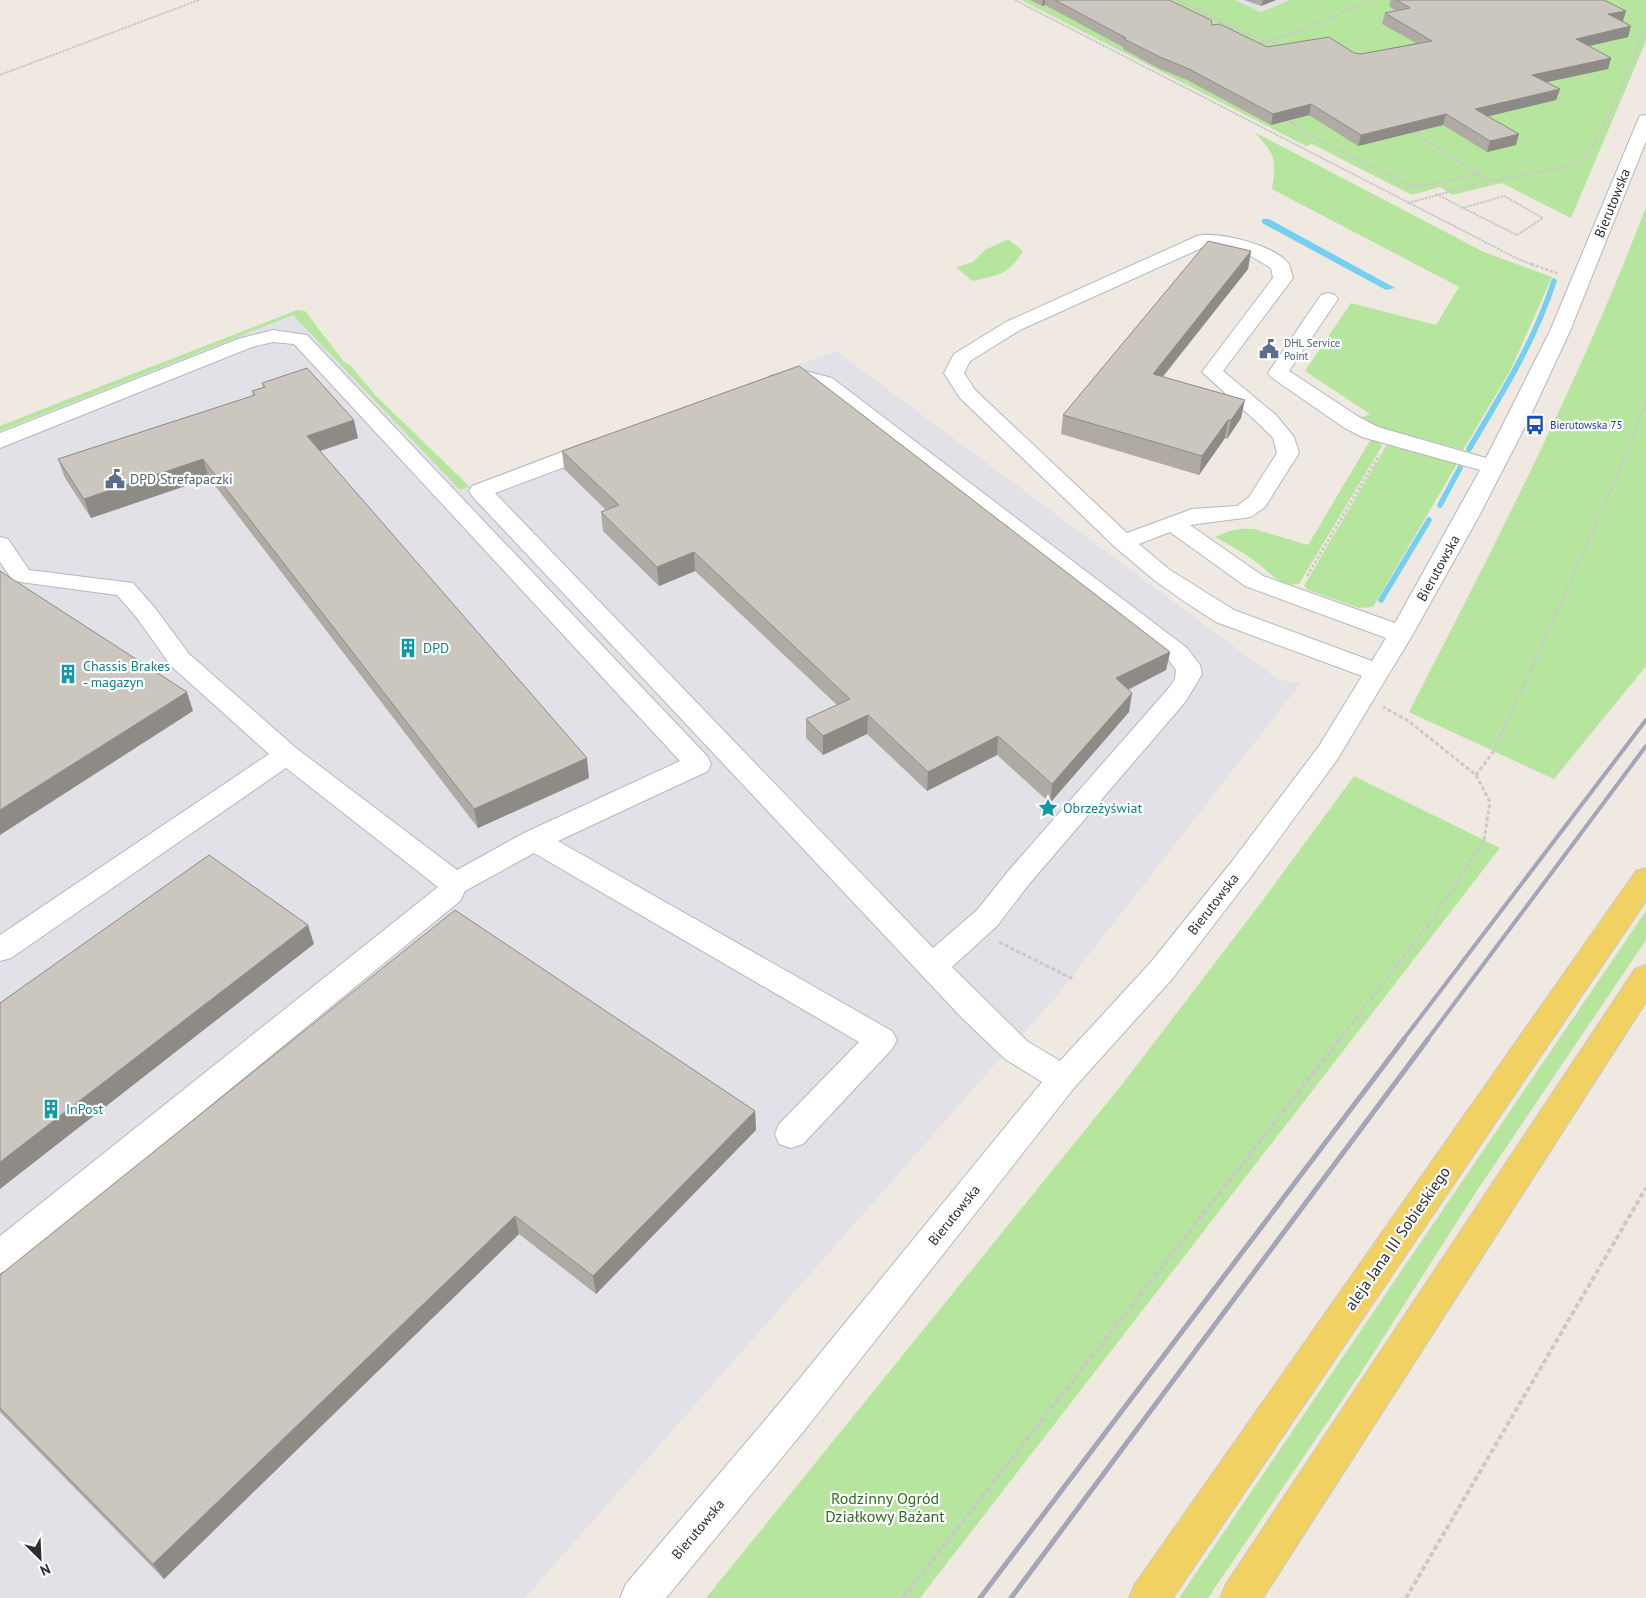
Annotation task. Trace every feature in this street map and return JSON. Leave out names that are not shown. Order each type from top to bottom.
[{"type":"main road","name":"aleja Jana III Sobieskiego","points":[[1149,1598],[1646,879]]},
{"type":"main road","points":[[1240,1598],[1646,977]]},
{"type":"street","name":"Bierutowska","points":[[640,1598],[795,1413],[1063,1079],[1162,970],[1328,753],[1363,699],[1401,634],[1493,467],[1560,331],[1646,120]]},
{"type":"street","points":[[1123,542],[1192,516],[1243,512],[1257,502],[1288,453],[1284,437],[1268,420],[1212,372],[1282,278],[1280,266],[1259,251],[1232,244],[1204,240],[1013,326],[961,358],[954,373],[967,394],[1123,542],[1162,574],[1225,616],[1378,673]]},
{"type":"street","points":[[1328,299],[1278,373],[1351,422],[1370,432],[1493,467]]},
{"type":"street","points":[[0,441],[245,343],[273,336],[300,339],[698,764],[534,840],[455,884],[450,893],[0,1257]]},
{"type":"street","points":[[758,387],[786,376],[812,376],[825,382],[1178,654],[1188,668],[1188,679],[1177,695],[978,927],[932,967]]},
{"type":"street","points":[[619,439],[480,491],[843,874],[886,916],[932,967],[1016,1050],[1063,1079]]},
{"type":"street","points":[[1173,524],[1254,581],[1401,634]]},
{"type":"street","points":[[0,544],[21,576],[124,588],[146,613],[180,660],[287,755],[455,884]]},
{"type":"street","points":[[0,950],[287,755]]},
{"type":"street","points":[[534,840],[881,1040],[791,1134]]},
{"type":"path","points":[[0,75],[199,0]]},
{"type":"path","points":[[1015,0],[1520,260],[1553,273],[1582,278]]},
{"type":"path","points":[[1176,0],[1265,42]]},
{"type":"path","points":[[1256,44],[1289,35],[1371,0]]},
{"type":"path","points":[[1408,203],[1436,194],[1561,167],[1580,162],[1587,157],[1612,108],[1646,29]]},
{"type":"path","points":[[1270,41],[1287,51]]},
{"type":"path","points":[[1284,117],[1313,137],[1406,184],[1420,186],[1478,174]]},
{"type":"path","points":[[1411,131],[1491,182]]},
{"type":"path","points":[[1436,194],[1463,208],[1517,235],[1542,218],[1504,196],[1463,208]]},
{"type":"path","points":[[1476,776],[1494,751],[1619,472],[1646,402]]},
{"type":"path","points":[[1294,597],[1389,437]]},
{"type":"path","points":[[903,1598],[1433,919],[1484,840],[1490,802],[1476,776],[1407,720],[1363,699]]},
{"type":"path","points":[[978,927],[996,935],[993,939],[1075,980]]},
{"type":"path","points":[[1406,1598],[1646,1188]]},
{"type":"shaded area","points":[[1235,0],[1290,0],[1261,12]]},
{"type":"shaded area","points":[[293,315],[460,490],[836,351],[1279,680],[1301,683],[1052,1002],[525,1598],[0,1598],[0,431]]},
{"type":"green space","points":[[1021,0],[1235,0],[1261,12],[1290,0],[1646,0],[1646,41],[1571,218],[1502,183],[1452,195],[1440,187],[1412,195],[1312,144],[1306,146]]},
{"type":"green space","points":[[1254,132],[1484,252],[1552,277],[1510,371],[1463,450],[1368,424],[1360,418],[1370,414],[1305,371],[1351,303],[1436,325],[1459,287],[1272,189],[1273,158]]},
{"type":"green space","points":[[1646,207],[1646,666],[1554,779],[1409,712],[1535,462],[1593,336]]},
{"type":"green space","points":[[1008,239],[1023,251],[1013,265],[1002,273],[972,281],[956,267],[973,262],[985,250]]},
{"type":"green space","points":[[297,310],[305,311],[344,362],[350,365],[375,395],[470,487],[460,490],[293,315],[0,431],[0,426]]},
{"type":"green space","points":[[1371,439],[1379,442],[1382,446],[1299,584],[1286,583],[1274,577],[1248,556],[1215,537],[1234,530],[1254,529],[1308,545]]},
{"type":"green space","points":[[1391,445],[1457,464],[1373,607],[1359,608],[1308,590],[1304,586],[1386,446]]},
{"type":"green space","name":"Rodzinny Ogród Działkowy Bażant","points":[[1354,776],[1500,848],[920,1598],[706,1598],[1124,1082],[1260,904]]},
{"type":"green space","points":[[1646,911],[1646,940],[1476,1192],[1362,1371],[1208,1598],[1179,1598]]},
{"type":"water","points":[[1262,219],[1269,219],[1395,288],[1386,290],[1262,223]]},
{"type":"building","points":[[1055,0],[1169,0],[1211,20],[1212,25],[1220,24],[1267,47],[1329,37],[1354,53],[1361,54],[1432,41],[1385,13],[1410,8],[1397,0],[1604,0],[1626,11],[1608,14],[1631,26],[1576,39],[1611,58],[1532,75],[1560,89],[1475,109],[1519,134],[1490,141],[1446,114],[1361,135],[1311,104],[1273,114],[1189,69],[1124,39],[1126,38]]},
{"type":"building","points":[[1208,241],[1251,251],[1153,374],[1245,400],[1202,456],[1063,415]]},
{"type":"building","points":[[799,366],[1170,652],[1116,678],[1132,693],[1052,784],[998,736],[928,772],[868,715],[823,736],[806,719],[850,699],[694,552],[657,567],[601,512],[619,505],[562,451]]},
{"type":"building","name":"DPD","points":[[307,368],[354,420],[307,436],[587,758],[474,809],[203,459],[84,499],[58,459],[255,395],[252,391],[265,387],[262,383]]},
{"type":"building","name":"Chassis Brakes - magazyn","points":[[0,571],[187,692],[0,810]]},
{"type":"building","name":"InPost","points":[[209,855],[308,925],[0,1162],[0,1003]]},
{"type":"building","points":[[455,910],[755,1111],[593,1276],[515,1216],[153,1564],[0,1408],[0,1275]]},
{"type":"waterway","points":[[1469,449],[1527,346],[1554,281]]},
{"type":"waterway","points":[[1440,505],[1460,468]]},
{"type":"waterway","points":[[1381,600],[1429,520]]},
{"type":"railway","points":[[1403,1040],[1646,720]]},
{"type":"railway","points":[[1427,1040],[1646,746]]},
{"type":"railway","points":[[980,1598],[1404,1039]]},
{"type":"railway","points":[[1011,1598],[1428,1039]]},
{"type":"place","name":"DHL Service Point","points":[[1269,349]]},
{"type":"place","name":"Bierutowska 75","points":[[1535,425]]},
{"type":"place","name":"DPD Strefapaczki","points":[[115,479]]},
{"type":"place","name":"DPD","points":[[408,648]]},
{"type":"place","name":"Chassis Brakes - magazyn","points":[[68,674]]},
{"type":"place","name":"Obrzeżyświat","points":[[1048,808]]},
{"type":"place","name":"InPost","points":[[51,1109]]}]
